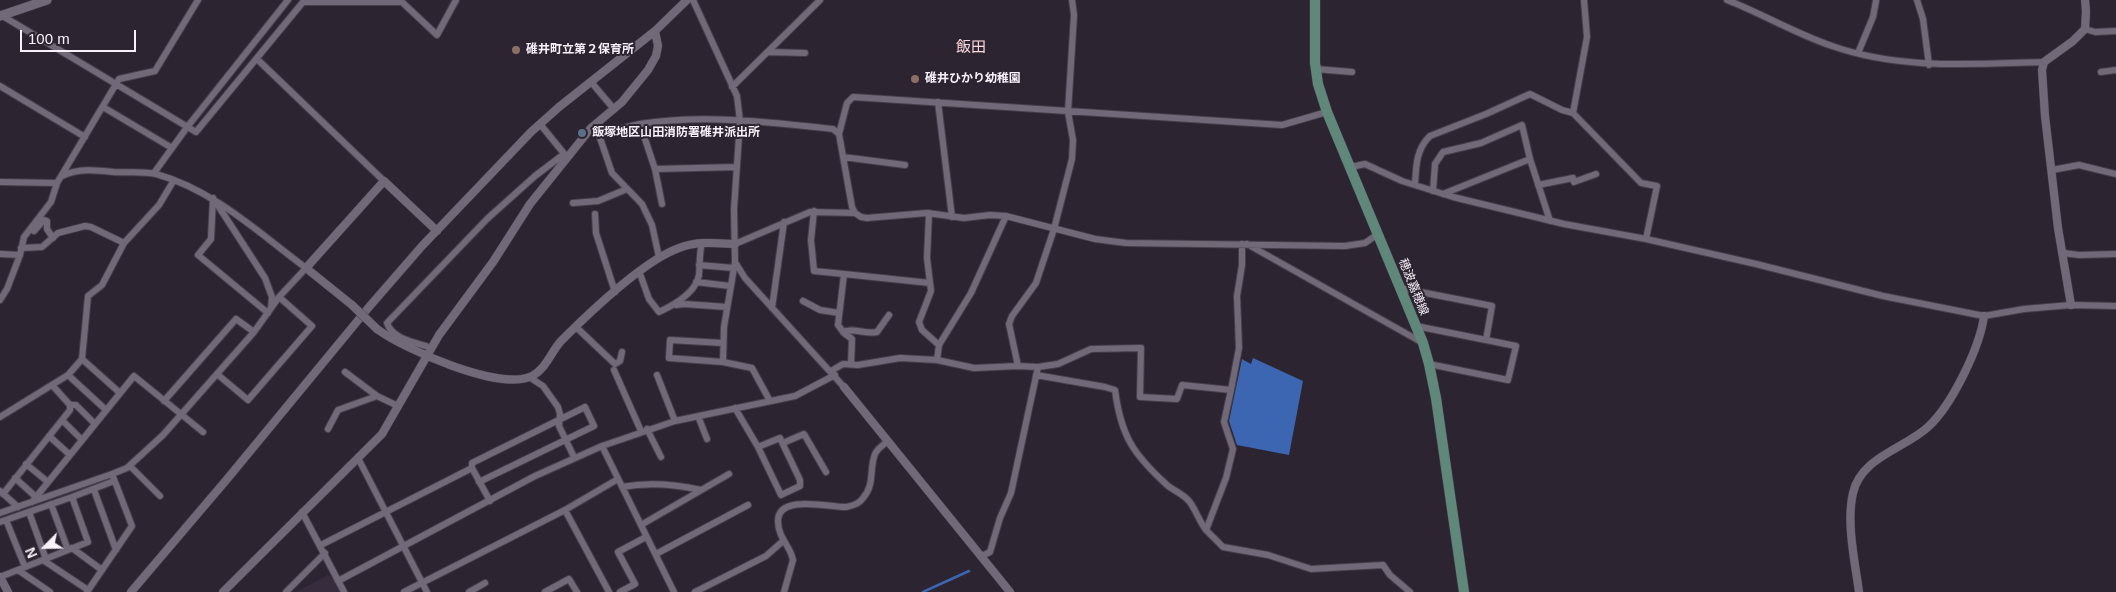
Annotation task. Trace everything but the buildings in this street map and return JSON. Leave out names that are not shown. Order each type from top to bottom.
[{"type":"main road","points":[[1,15],[47,0]]},
{"type":"main road","name":"穂波嘉穂線","points":[[1314,0],[1318,84],[1327,112],[1430,364],[1442,434],[1464,592]]},
{"type":"street","points":[[0,300],[7,289],[23,241],[51,202],[57,183],[119,79],[155,71],[198,0]]},
{"type":"street","points":[[154,173],[188,126],[288,0]]},
{"type":"street","points":[[1,15],[196,132],[303,2],[402,2],[436,35],[456,0]]},
{"type":"street","points":[[131,592],[369,307],[437,231],[540,124],[655,31],[687,0]]},
{"type":"street","points":[[693,0],[739,105],[740,121],[734,209],[734,265],[727,307],[723,362]]},
{"type":"street","points":[[732,87],[820,0]]},
{"type":"street","points":[[1018,366],[1009,324],[1012,316],[1036,283],[1054,228],[1072,159],[1073,140],[1068,112],[1074,15],[1072,0]]},
{"type":"street","points":[[1573,113],[1587,37],[1584,0]]},
{"type":"street","points":[[1727,0],[1832,46],[1882,60],[1929,65],[2044,62],[2074,41],[2085,29],[2085,0]]},
{"type":"street","points":[[1918,0],[1924,20],[1929,65]]},
{"type":"street","points":[[1858,53],[1876,1]]},
{"type":"street","points":[[2085,29],[2095,32],[2116,31]]},
{"type":"street","points":[[222,592],[382,434],[439,335],[493,262],[530,204],[566,156],[591,128],[614,109],[637,85],[656,56],[658,46],[655,31]]},
{"type":"street","points":[[768,52],[805,53]]},
{"type":"street","points":[[257,59],[437,231]]},
{"type":"street","points":[[2044,62],[2042,79],[2052,170],[2071,305]]},
{"type":"street","points":[[1316,69],[1352,72]]},
{"type":"street","points":[[2101,72],[2116,70]]},
{"type":"street","points":[[591,82],[614,109]]},
{"type":"street","points":[[0,86],[85,137]]},
{"type":"street","points":[[1415,185],[1417,159],[1424,141],[1430,136],[1530,94],[1562,110],[1573,113],[1640,184],[1657,186],[1646,239]]},
{"type":"street","points":[[1327,112],[1282,125],[853,97],[847,103],[839,134],[850,197],[855,213],[860,217],[867,218],[908,213],[929,213],[952,217],[1006,216],[1095,239],[1126,243],[1355,246],[1365,243],[1378,234]]},
{"type":"street","points":[[938,102],[952,217]]},
{"type":"street","points":[[103,107],[172,148]]},
{"type":"street","points":[[599,135],[640,124],[686,120],[740,121],[832,129],[839,134]]},
{"type":"street","points":[[540,124],[566,156]]},
{"type":"street","points":[[640,124],[655,170],[662,204]]},
{"type":"street","points":[[1433,191],[1435,164],[1443,152],[1481,143],[1522,125],[1530,159],[1550,221]]},
{"type":"street","points":[[591,128],[599,135],[612,173],[642,204],[648,215],[659,257]]},
{"type":"street","points":[[426,346],[393,333],[387,323],[487,220],[534,176],[566,156]]},
{"type":"street","points":[[843,157],[905,165]]},
{"type":"street","points":[[1443,194],[1530,159]]},
{"type":"street","points":[[1350,166],[1365,164],[1433,191],[1550,221],[1646,239],[1883,296],[1984,316],[2024,309],[2071,305],[2116,306]]},
{"type":"street","points":[[2052,170],[2079,165],[2116,174]]},
{"type":"street","points":[[655,170],[737,167]]},
{"type":"street","points":[[62,176],[69,172],[82,170],[154,173],[174,180],[213,198],[306,268],[352,305],[377,329],[401,345],[454,367],[505,378],[529,377],[537,373],[556,347],[615,292],[659,257],[680,247],[702,243],[735,244],[814,211],[855,213]]},
{"type":"street","points":[[1538,185],[1573,178],[1574,182],[1596,174]]},
{"type":"street","points":[[0,417],[68,375],[82,359],[88,296],[102,285],[124,242],[159,205],[174,180]]},
{"type":"street","points":[[50,592],[21,569],[3,521],[94,490],[130,466],[182,415],[254,332],[279,297],[384,181]]},
{"type":"street","points":[[0,182],[57,183]]},
{"type":"street","points":[[573,203],[598,201],[627,189]]},
{"type":"street","points":[[213,198],[211,240],[198,255],[269,311]]},
{"type":"street","points":[[213,198],[265,278],[272,297],[269,311]]},
{"type":"street","points":[[814,211],[811,240],[814,271],[930,283]]},
{"type":"street","points":[[929,213],[928,258],[930,297],[919,322],[922,330],[940,344]]},
{"type":"street","points":[[595,214],[596,233],[615,292]]},
{"type":"street","points":[[937,360],[940,344],[971,293],[1006,216]]},
{"type":"street","points":[[28,232],[34,231],[44,220],[47,222],[47,229],[53,238]]},
{"type":"street","points":[[772,308],[784,222]]},
{"type":"street","points":[[0,254],[42,247],[64,231],[85,226],[91,226],[124,242]]},
{"type":"street","points":[[639,271],[649,299],[659,312],[672,306],[696,282],[702,243]]},
{"type":"street","points":[[1244,244],[1423,343]]},
{"type":"street","points":[[1206,530],[1226,478],[1233,449],[1224,422],[1239,348],[1237,296],[1244,244]]},
{"type":"street","points":[[2063,253],[2079,256],[2116,254]]},
{"type":"street","points":[[699,265],[734,265],[833,373],[1010,592]]},
{"type":"street","points":[[844,274],[838,325],[843,332],[852,338],[851,364]]},
{"type":"street","points":[[696,282],[730,286]]},
{"type":"street","points":[[1400,288],[1492,306],[1486,340]]},
{"type":"street","points":[[217,374],[248,400],[312,326],[279,297]]},
{"type":"street","points":[[803,301],[820,310],[839,313]]},
{"type":"street","points":[[672,306],[684,304],[727,307]]},
{"type":"street","points":[[843,332],[851,330],[865,333],[877,332],[890,315]]},
{"type":"street","points":[[1859,592],[1851,515],[1853,493],[1856,484],[1860,476],[1874,462],[1927,428],[1941,412],[1970,360],[1982,330],[1984,316]]},
{"type":"street","points":[[164,401],[236,319],[254,332]]},
{"type":"street","points":[[1416,326],[1516,346],[1508,380],[1430,364]]},
{"type":"street","points":[[576,327],[614,364],[620,361],[622,352]]},
{"type":"street","points":[[723,344],[670,340],[668,358],[723,362],[752,368],[770,401]]},
{"type":"street","points":[[1037,371],[1091,349],[1141,348],[1140,397],[1178,399],[1182,385],[1231,390]]},
{"type":"street","points":[[338,581],[574,457],[644,430],[675,421],[795,396],[833,373],[843,364],[858,366],[900,358],[937,360],[974,368],[1018,366],[1115,390],[1121,427],[1131,445],[1146,466],[1170,487],[1188,499],[1206,530],[1222,548],[1268,555],[1311,569],[1384,565],[1390,575],[1410,592]]},
{"type":"street","points":[[82,359],[120,393]]},
{"type":"street","points":[[614,370],[644,430],[661,457]]},
{"type":"street","points":[[982,556],[990,552],[1000,518],[1011,493],[1037,371]]},
{"type":"street","points":[[345,372],[377,396],[398,406]]},
{"type":"street","points":[[68,375],[106,410]]},
{"type":"street","points":[[657,375],[675,421]]},
{"type":"street","points":[[34,500],[134,376],[203,432]]},
{"type":"street","points":[[529,377],[549,392],[558,407],[561,418],[559,426],[574,457]]},
{"type":"street","points":[[52,385],[70,405],[76,405],[95,424]]},
{"type":"street","points":[[328,429],[338,410],[377,396]]},
{"type":"street","points":[[18,507],[1,492],[15,478],[70,410],[70,405]]},
{"type":"street","points":[[480,482],[565,438],[594,426],[585,407],[472,463],[472,468],[490,501]]},
{"type":"street","points":[[735,408],[758,447],[781,495],[798,488],[800,484],[780,438],[758,447]]},
{"type":"street","points":[[698,416],[707,439]]},
{"type":"street","points":[[62,420],[82,440]]},
{"type":"street","points":[[783,443],[804,434],[826,472]]},
{"type":"street","points":[[49,436],[70,455]]},
{"type":"street","points":[[784,592],[793,560],[792,554],[783,541],[778,520],[783,510],[794,505],[812,503],[847,507],[855,505],[863,499],[872,478],[875,452],[888,440]]},
{"type":"street","points":[[602,446],[674,592]]},
{"type":"street","points":[[358,458],[427,592]]},
{"type":"street","points":[[26,464],[48,482]]},
{"type":"street","points":[[130,466],[160,496]]},
{"type":"street","points":[[321,545],[472,468]]},
{"type":"street","points":[[640,525],[729,474]]},
{"type":"street","points":[[15,478],[34,500]]},
{"type":"street","points":[[0,513],[34,500],[113,478]]},
{"type":"street","points":[[29,512],[44,559],[87,591],[132,526],[113,478]]},
{"type":"street","points":[[404,592],[565,510],[618,479]]},
{"type":"street","points":[[622,487],[643,483],[676,484],[701,490]]},
{"type":"street","points":[[94,490],[116,550]]},
{"type":"street","points":[[8,592],[0,577],[88,542],[72,497]]},
{"type":"street","points":[[51,504],[70,549],[102,570]]},
{"type":"street","points":[[656,554],[748,505]]},
{"type":"street","points":[[565,510],[609,592]]},
{"type":"street","points":[[302,512],[344,592]]},
{"type":"street","points":[[620,592],[635,584],[618,552],[646,536]]},
{"type":"street","points":[[696,592],[766,556],[783,541]]},
{"type":"street","points":[[286,592],[325,553]]},
{"type":"street","points":[[545,592],[569,579],[577,592]]},
{"type":"street","points":[[469,592],[485,584]]},
{"type":"shaded area","points":[[328,575],[333,578],[340,592],[296,592]]},
{"type":"water","points":[[1253,358],[1303,381],[1289,455],[1237,445],[1229,421],[1242,359],[1251,364]]},
{"type":"waterway","points":[[923,592],[969,571]]},
{"type":"place","name":"碓井町立第２保育所","points":[[516,50]]},
{"type":"place","name":"碓井ひかり幼稚園","points":[[915,79]]},
{"type":"place","name":"飯塚地区山田消防署碓井派出所","points":[[582,133]]},
{"type":"district","name":"飯田","points":[[971,48]]}]
